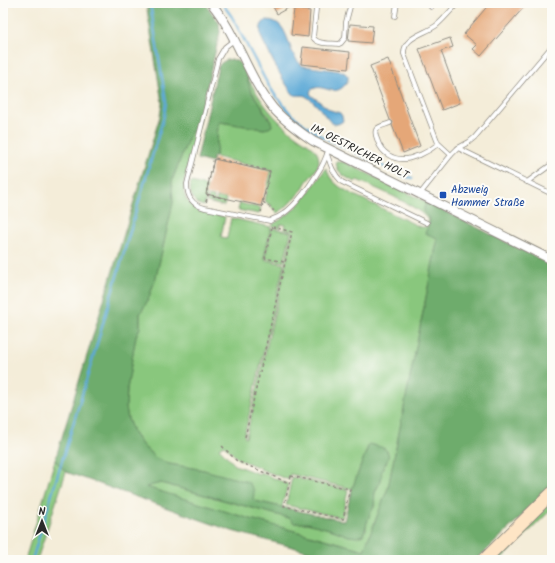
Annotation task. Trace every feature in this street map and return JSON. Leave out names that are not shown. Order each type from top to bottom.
[{"type":"main road","points":[[484,560],[552,493]]},
{"type":"street","name":"IM OESTRICHER HOLT","points":[[211,3],[234,40],[264,96],[273,109],[299,131],[328,151],[420,194],[552,260]]},
{"type":"lane","points":[[311,3],[316,9],[314,39],[318,42],[339,44],[342,43],[345,38],[351,3]]},
{"type":"lane","points":[[395,16],[396,3]]},
{"type":"lane","points":[[451,155],[438,144],[404,54],[404,50],[405,45],[409,40],[438,25],[458,3]]},
{"type":"lane","points":[[234,40],[225,46],[218,59],[187,184],[189,198],[193,203],[199,207],[270,221],[286,212],[311,184],[321,168],[328,151]]},
{"type":"lane","points":[[420,194],[451,155],[474,137],[552,46]]},
{"type":"lane","points":[[390,123],[378,128],[375,135],[379,146],[383,151],[392,157],[398,159],[408,159],[433,149],[438,144]]},
{"type":"lane","points":[[458,148],[552,194]]},
{"type":"lane","points":[[328,151],[333,171],[342,182],[426,223]]},
{"type":"lane","points":[[527,182],[552,164]]},
{"type":"path","points":[[227,199],[206,194],[214,158],[270,171],[259,219]]},
{"type":"path","points":[[263,202],[270,206],[279,217]]},
{"type":"path","points":[[270,221],[270,226],[272,227],[265,258],[285,263]]},
{"type":"path","points":[[245,437],[292,232],[272,227]]},
{"type":"path","points":[[222,446],[237,461],[290,483]]},
{"type":"path","points":[[291,476],[350,489],[343,520],[284,506],[290,483],[291,476]]},
{"type":"green space","points":[[146,3],[205,3],[219,23],[220,32],[199,120],[190,134],[173,178],[173,203],[156,277],[148,300],[140,314],[140,328],[136,336],[127,389],[126,407],[128,419],[133,432],[143,446],[156,458],[169,464],[204,470],[248,482],[254,490],[253,499],[255,501],[344,521],[352,489],[369,444],[385,449],[388,453],[388,460],[382,470],[381,478],[375,493],[374,506],[364,533],[363,535],[357,537],[307,523],[294,523],[289,518],[161,483],[146,487],[247,518],[364,550],[388,488],[437,242],[437,238],[425,233],[430,222],[424,213],[426,202],[552,265],[552,486],[477,560],[341,560],[232,531],[66,472],[55,460],[160,116],[162,103]]},
{"type":"green space","points":[[226,60],[235,60],[241,64],[252,92],[261,104],[264,112],[272,123],[272,126],[264,129],[220,122],[218,124],[216,157],[213,157],[212,163],[197,159],[218,67]]},
{"type":"green space","points":[[247,76],[268,110],[281,124],[312,146],[318,156],[318,165],[303,189],[285,208],[277,213],[271,204],[270,205],[265,201],[271,171],[216,157],[218,124],[220,122],[264,129],[271,121],[250,88]]},
{"type":"green space","points":[[199,120],[184,182],[184,193],[186,199],[195,209],[225,217],[221,237],[227,238],[231,218],[271,227],[264,257],[266,260],[284,264],[244,437],[246,438],[293,231],[284,229],[285,225],[280,224],[280,228],[272,226],[273,224],[296,207],[326,168],[334,182],[350,193],[420,227],[424,227],[428,224],[427,219],[421,212],[411,206],[357,180],[355,182],[345,177],[338,169],[336,162],[344,162],[426,202],[424,208],[437,238],[437,242],[388,488],[364,550],[247,518],[145,487],[160,483],[289,518],[294,523],[307,523],[349,536],[366,530],[369,516],[375,505],[375,492],[381,481],[381,471],[387,463],[369,444],[352,489],[290,474],[289,480],[238,459],[224,445],[219,448],[235,465],[259,474],[260,472],[288,484],[282,507],[255,501],[204,470],[169,464],[156,458],[143,446],[133,432],[128,419],[126,407],[127,389],[136,335],[140,328],[140,314],[148,300],[156,277],[173,203],[173,178],[190,134]]},
{"type":"green space","points":[[191,182],[207,186],[205,194],[207,195],[204,206],[197,203],[192,197],[190,190]]},
{"type":"green space","points":[[209,196],[214,197],[214,201],[216,202],[217,197],[226,199],[224,206],[207,202]]},
{"type":"green space","points":[[240,203],[261,208],[259,214],[238,210]]},
{"type":"green space","points":[[272,228],[291,232],[284,262],[265,258]]},
{"type":"green space","points":[[55,460],[66,472],[37,560],[25,560]]},
{"type":"green space","points":[[292,477],[348,490],[342,518],[286,505]]},
{"type":"green space","points":[[552,499],[552,509],[500,560],[491,560]]},
{"type":"water","points":[[267,20],[275,22],[281,26],[285,32],[293,54],[297,61],[303,66],[340,71],[348,76],[348,81],[346,84],[337,90],[315,88],[310,92],[311,95],[330,110],[340,113],[343,121],[336,124],[332,123],[318,106],[304,96],[294,95],[290,90],[277,69],[261,36],[261,26]]},
{"type":"building","points":[[271,3],[297,3],[277,14]]},
{"type":"building","points":[[490,3],[506,3],[510,7],[513,3],[519,3],[524,7],[481,56],[473,49],[477,45],[464,34]]},
{"type":"building","points":[[294,9],[310,11],[308,37],[291,35]]},
{"type":"building","points":[[350,24],[373,26],[371,43],[348,41]]},
{"type":"building","points":[[450,38],[453,47],[441,51],[460,103],[442,110],[419,49]]},
{"type":"building","points":[[303,47],[350,52],[348,69],[301,64]]},
{"type":"building","points":[[388,59],[420,146],[403,153],[392,125],[393,122],[390,120],[370,66]]},
{"type":"building","points":[[214,159],[270,172],[261,206],[206,194]]},
{"type":"waterway","points":[[32,560],[164,116],[166,102],[150,3]]},
{"type":"waterway","points":[[222,3],[232,17],[266,81],[275,95],[291,114],[321,136],[403,176],[412,178]]},
{"type":"place","name":"Abzweig Hammer Straße","points":[[443,195]]}]
